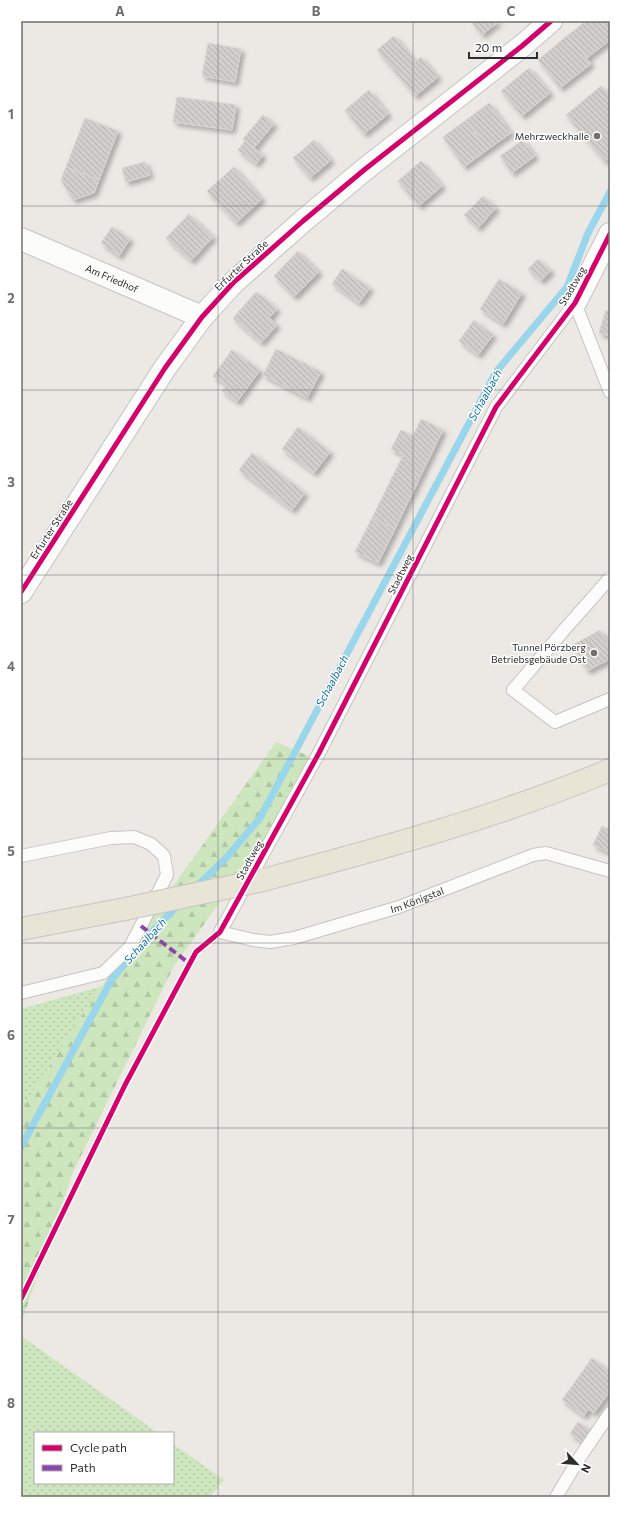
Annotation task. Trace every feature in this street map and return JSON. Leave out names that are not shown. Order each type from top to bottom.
[{"type":"main road","points":[[21,930],[263,880],[379,849],[491,814],[610,770]]},
{"type":"street","name":"Erfurter Straße","points":[[21,592],[153,386],[202,317],[233,282],[364,170],[522,46],[551,21]]},
{"type":"street","name":"Stadtweg","points":[[575,303],[610,234]]},
{"type":"street","name":"Am Friedhof","points":[[21,239],[202,317]]},
{"type":"lane","points":[[575,303],[610,392]]},
{"type":"lane","name":"Stadtweg","points":[[220,932],[319,753],[496,407],[575,303]]},
{"type":"lane","points":[[610,578],[513,690],[555,722],[610,699]]},
{"type":"lane","points":[[21,856],[111,838],[134,837],[151,844],[164,856],[168,875],[130,947],[103,973],[21,993]]},
{"type":"lane","name":"Im Königstal","points":[[220,932],[253,940],[270,942],[294,938],[399,907],[533,855],[546,853],[610,871]]},
{"type":"lane","points":[[556,1497],[580,1457],[610,1413]]},
{"type":"green space","points":[[276,742],[321,761],[174,966],[73,1172],[21,1324],[21,1111],[87,1007]]},
{"type":"green space","points":[[103,986],[87,1007],[21,1111],[21,1009]]},
{"type":"green space","points":[[21,1336],[157,1432],[34,1432],[34,1484],[174,1484],[174,1445],[224,1480],[210,1497],[21,1497]]},
{"type":"building","points":[[471,21],[499,21],[482,35]]},
{"type":"building","points":[[586,21],[606,21],[610,26],[610,40],[587,58],[568,35]]},
{"type":"building","points":[[568,35],[591,64],[560,88],[538,60]]},
{"type":"building","points":[[394,36],[416,62],[421,57],[438,77],[415,96],[377,50]]},
{"type":"building","points":[[208,43],[241,49],[235,82],[202,76]]},
{"type":"building","points":[[529,68],[550,93],[522,116],[501,91]]},
{"type":"building","name":"Mehrzweckhalle","points":[[601,86],[610,96],[610,157],[605,162],[566,115]]},
{"type":"building","points":[[369,90],[388,114],[364,134],[345,110]]},
{"type":"building","points":[[177,97],[236,105],[232,130],[173,122]]},
{"type":"building","points":[[489,103],[511,133],[487,150],[466,120]]},
{"type":"building","points":[[263,115],[274,124],[254,148],[243,139]]},
{"type":"building","points":[[85,118],[118,131],[99,180],[66,167]]},
{"type":"building","points":[[466,120],[487,150],[464,167],[443,137]]},
{"type":"building","points":[[314,140],[331,160],[310,178],[293,158]]},
{"type":"building","points":[[523,140],[535,156],[512,173],[500,156]]},
{"type":"building","points":[[245,141],[263,155],[256,164],[238,150]]},
{"type":"building","points":[[421,161],[442,186],[419,206],[398,181]]},
{"type":"building","points":[[145,162],[150,175],[126,182],[122,168]]},
{"type":"building","points":[[66,167],[99,180],[94,193],[73,200],[61,180]]},
{"type":"building","points":[[234,167],[262,199],[236,223],[207,191]]},
{"type":"building","points":[[483,196],[496,208],[478,228],[464,215]]},
{"type":"building","points":[[189,214],[213,237],[191,261],[166,238]]},
{"type":"building","points":[[112,227],[130,239],[119,256],[101,243]]},
{"type":"building","points":[[298,251],[319,272],[294,297],[274,276]]},
{"type":"building","points":[[538,259],[551,271],[541,281],[528,269]]},
{"type":"building","points":[[342,269],[370,288],[359,303],[332,284]]},
{"type":"building","points":[[499,279],[522,293],[503,324],[480,309]]},
{"type":"building","points":[[256,292],[277,309],[269,318],[277,325],[261,343],[233,318]]},
{"type":"building","points":[[606,310],[610,312],[610,336],[599,333]]},
{"type":"building","points":[[474,320],[493,335],[478,355],[459,341]]},
{"type":"building","points":[[276,349],[321,372],[307,398],[263,375]]},
{"type":"building","points":[[232,350],[260,370],[237,402],[222,391],[226,385],[213,376]]},
{"type":"building","points":[[421,419],[443,430],[395,529],[372,518],[403,455],[391,449],[401,430],[413,436]]},
{"type":"building","points":[[298,427],[330,452],[314,473],[282,449]]},
{"type":"building","points":[[252,453],[305,493],[292,510],[239,470]]},
{"type":"building","points":[[372,518],[395,529],[378,563],[355,552]]},
{"type":"building","name":"Tunnel Pörzberg Betriebsgebäude Ost","points":[[600,630],[610,647],[610,659],[587,671],[573,645]]},
{"type":"building","points":[[602,826],[610,830],[610,853],[593,845]]},
{"type":"building","points":[[592,1358],[610,1371],[610,1376],[608,1379],[610,1380],[610,1391],[594,1413],[588,1409],[584,1416],[562,1400]]},
{"type":"building","points":[[578,1422],[592,1431],[584,1443],[570,1434]]},
{"type":"waterway","name":"Schaalbach","points":[[195,888],[226,858],[260,818],[496,372],[567,287],[588,233],[610,192]]},
{"type":"waterway","name":"Schaalbach","points":[[21,1147],[112,979],[152,932],[179,904]]},
{"type":"marked path","points":[[141,926],[190,964]]},
{"type":"cycle path","points":[[21,592],[165,368],[202,317],[233,283],[303,221],[364,170],[522,46],[551,21]]},
{"type":"cycle path","points":[[21,1299],[125,1085],[196,952],[220,932],[319,753],[496,407],[575,303],[610,234]]},
{"type":"place","name":"Mehrzweckhalle","points":[[597,136]]},
{"type":"place","name":"Tunnel Pörzberg Betriebsgebäude Ost","points":[[594,653]]}]
